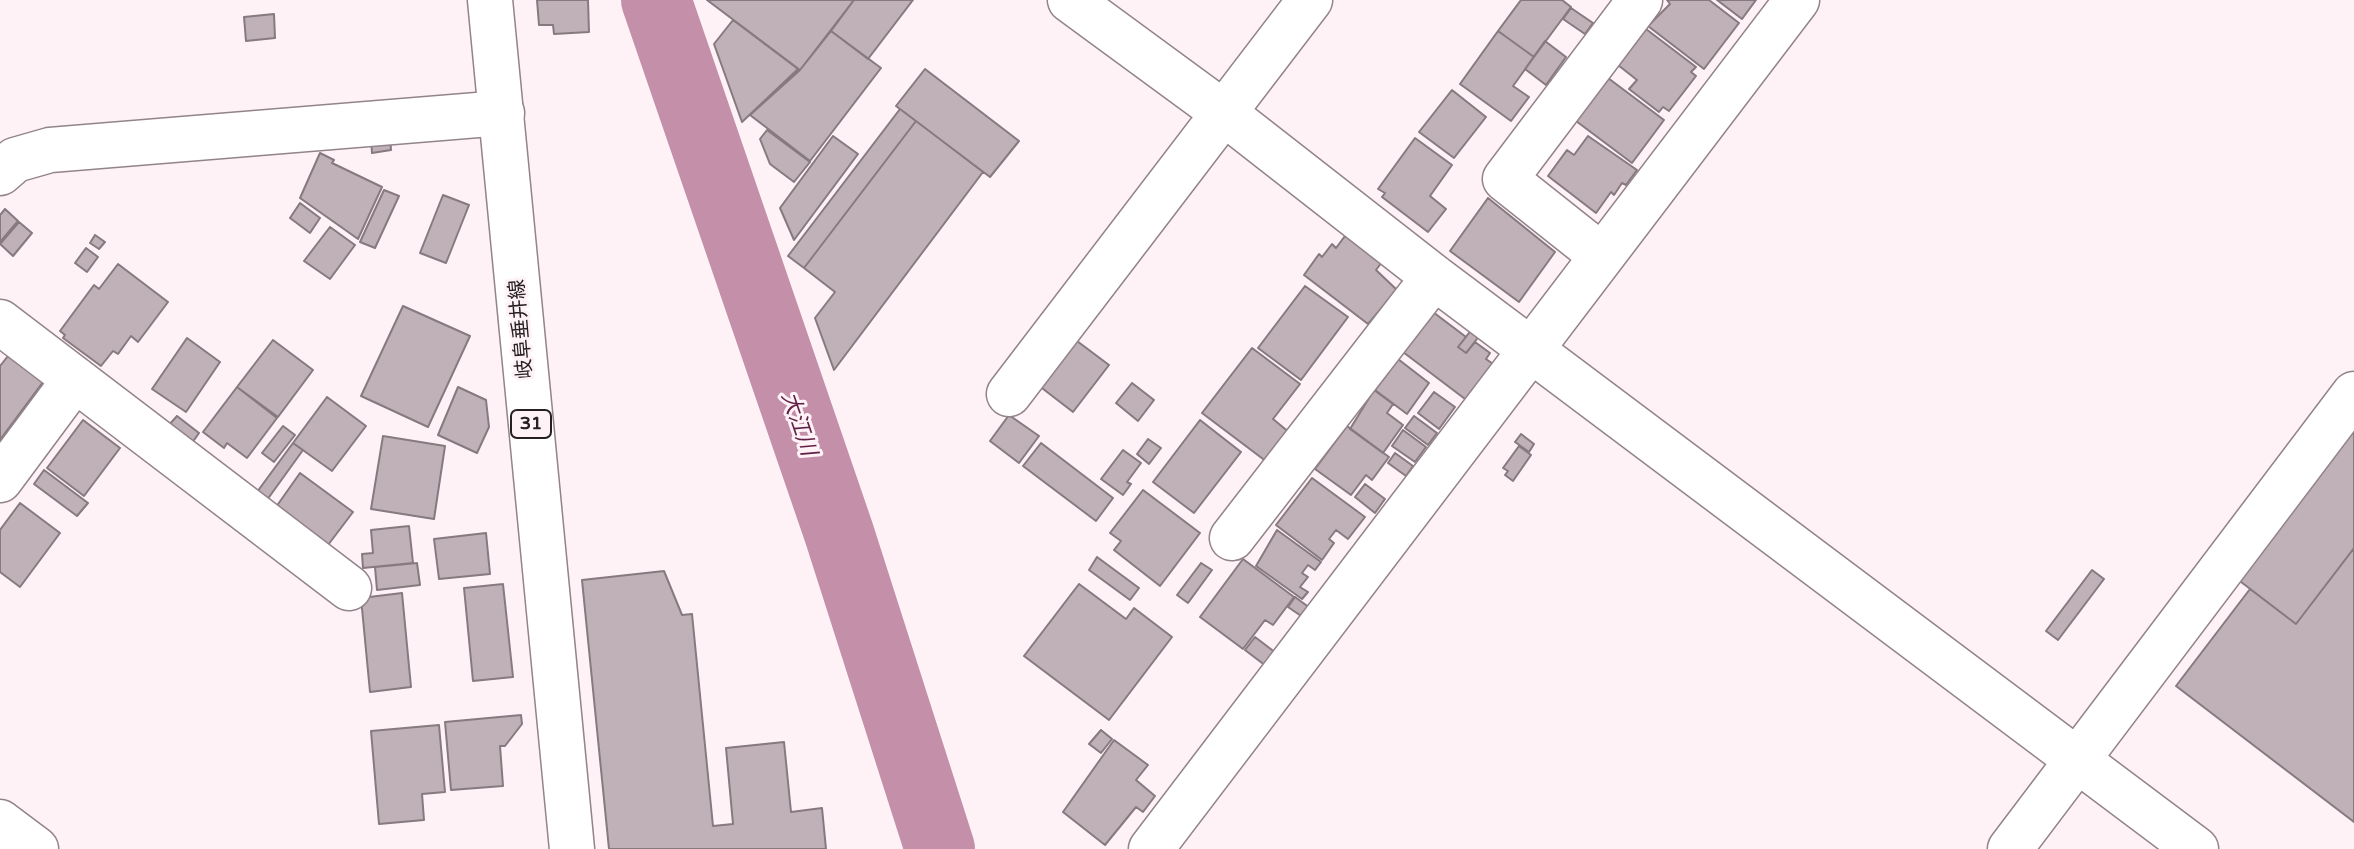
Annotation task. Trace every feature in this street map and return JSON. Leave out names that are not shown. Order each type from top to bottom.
[{"type":"street","name":"岐阜垂井線","points":[[490,0],[572,849]]},
{"type":"street","points":[[1070,0],[1224,113],[1434,277],[2079,758],[2196,849]]},
{"type":"street","points":[[1009,394],[1310,0]]},
{"type":"street","points":[[1602,256],[1505,179],[1640,0]]},
{"type":"street","points":[[1151,849],[1797,0]]},
{"type":"street","points":[[0,173],[15,160],[50,150],[502,113]]},
{"type":"street","points":[[1232,538],[1434,277]]},
{"type":"street","points":[[0,322],[349,588]]},
{"type":"street","points":[[0,480],[75,379]]},
{"type":"street","points":[[2010,849],[2354,394]]},
{"type":"street","points":[[0,822],[36,849]]},
{"type":"building","points":[[537,0],[588,0],[589,32],[554,34],[553,25],[539,25]]},
{"type":"building","points":[[707,0],[854,0],[800,70]]},
{"type":"building","points":[[854,0],[913,0],[868,59],[831,31]]},
{"type":"building","points":[[1521,0],[1562,0],[1571,7],[1534,57],[1498,31]]},
{"type":"building","points":[[1667,0],[1709,0],[1739,23],[1704,69],[1648,26],[1670,4]]},
{"type":"building","points":[[1717,0],[1756,0],[1742,19]]},
{"type":"building","points":[[1571,8],[1593,23],[1585,34],[1563,19]]},
{"type":"building","points":[[274,14],[275,38],[246,41],[244,17]]},
{"type":"building","points":[[733,20],[798,69],[742,122],[714,44]]},
{"type":"building","points":[[1646,29],[1696,67],[1691,72],[1696,76],[1669,111],[1663,107],[1659,112],[1629,89],[1637,80],[1618,65]]},
{"type":"building","points":[[831,31],[881,68],[810,161],[750,115],[800,70]]},
{"type":"building","points":[[1498,31],[1534,57],[1513,86],[1529,97],[1511,121],[1460,84]]},
{"type":"building","points":[[1545,41],[1566,57],[1546,85],[1525,69]]},
{"type":"building","points":[[925,69],[1019,141],[990,177],[896,106]]},
{"type":"building","points":[[1608,78],[1664,120],[1632,163],[1576,121]]},
{"type":"building","points":[[1452,90],[1486,117],[1454,158],[1419,132]]},
{"type":"building","points":[[900,109],[916,121],[804,268],[788,256]]},
{"type":"building","points":[[916,121],[983,172],[834,370],[815,318],[835,292],[804,268]]},
{"type":"building","points":[[767,130],[810,162],[794,182],[770,164],[760,139]]},
{"type":"building","points":[[390,136],[391,150],[372,153],[371,138]]},
{"type":"building","points":[[833,136],[858,154],[794,240],[780,208]]},
{"type":"building","points":[[1588,136],[1637,170],[1626,185],[1622,183],[1614,195],[1611,192],[1596,213],[1548,176],[1567,150],[1574,155]]},
{"type":"building","points":[[1415,138],[1452,165],[1430,196],[1446,209],[1428,232],[1382,197],[1385,193],[1378,189]]},
{"type":"building","points":[[320,153],[334,160],[332,163],[382,187],[358,239],[300,198]]},
{"type":"building","points":[[384,190],[399,196],[375,248],[360,242]]},
{"type":"building","points":[[443,195],[469,205],[446,263],[420,253]]},
{"type":"building","points":[[1488,198],[1555,252],[1519,302],[1450,251]]},
{"type":"building","points":[[300,203],[320,218],[310,233],[290,218]]},
{"type":"building","points":[[5,209],[18,221],[0,242],[0,215]]},
{"type":"building","points":[[19,222],[32,233],[13,256],[0,244]]},
{"type":"building","points":[[330,227],[355,245],[330,279],[304,261]]},
{"type":"building","points":[[95,235],[105,242],[99,249],[90,243]]},
{"type":"building","points":[[1345,236],[1382,262],[1376,270],[1397,290],[1368,324],[1304,275],[1319,254],[1322,257],[1332,244],[1336,248]]},
{"type":"building","points":[[86,248],[98,257],[87,272],[75,263]]},
{"type":"building","points":[[118,264],[168,302],[138,342],[131,336],[118,354],[113,351],[101,366],[63,338],[65,335],[60,331],[94,285],[99,289]]},
{"type":"building","points":[[1305,286],[1348,317],[1301,380],[1258,348]]},
{"type":"building","points":[[403,306],[470,336],[428,427],[361,396]]},
{"type":"building","points":[[1433,312],[1466,337],[1458,347],[1466,353],[1475,342],[1490,353],[1486,359],[1496,366],[1469,402],[1403,352]]},
{"type":"building","points":[[1472,329],[1480,335],[1466,353],[1458,347]]},
{"type":"building","points":[[187,338],[220,362],[186,412],[152,389]]},
{"type":"building","points":[[1073,338],[1109,365],[1073,412],[1038,385]]},
{"type":"building","points":[[273,340],[313,370],[278,417],[237,387]]},
{"type":"building","points":[[1252,348],[1300,384],[1273,419],[1290,433],[1267,462],[1202,413]]},
{"type":"building","points":[[8,356],[43,382],[0,440],[0,366]]},
{"type":"building","points":[[1398,359],[1429,383],[1407,414],[1375,390]]},
{"type":"building","points":[[1132,383],[1154,400],[1138,421],[1116,403]]},
{"type":"building","points":[[237,387],[277,418],[247,458],[227,443],[224,448],[203,432]]},
{"type":"building","points":[[458,387],[486,400],[489,427],[477,453],[438,435]]},
{"type":"building","points":[[1374,390],[1393,404],[1387,413],[1403,425],[1383,453],[1350,429]]},
{"type":"building","points":[[1434,392],[1455,407],[1439,429],[1418,413]]},
{"type":"building","points":[[327,397],[366,426],[332,471],[293,443]]},
{"type":"building","points":[[2354,408],[2354,548],[2296,624],[2228,572]]},
{"type":"building","points":[[1009,415],[1039,436],[1019,463],[990,441]]},
{"type":"building","points":[[177,416],[199,433],[192,443],[169,425]]},
{"type":"building","points":[[1414,416],[1437,433],[1428,445],[1405,428]]},
{"type":"building","points":[[83,420],[120,448],[84,496],[47,468]]},
{"type":"building","points":[[1200,420],[1241,452],[1194,513],[1153,482]]},
{"type":"building","points":[[283,426],[295,435],[274,462],[262,453]]},
{"type":"building","points":[[1347,426],[1389,457],[1372,480],[1366,475],[1351,495],[1315,469]]},
{"type":"building","points":[[1403,430],[1426,447],[1415,462],[1392,446]]},
{"type":"building","points":[[1521,434],[1534,444],[1529,452],[1515,442]]},
{"type":"building","points":[[383,436],[445,446],[434,519],[371,509]]},
{"type":"building","points":[[1148,439],[1161,448],[1149,464],[1137,454]]},
{"type":"building","points":[[293,443],[303,450],[267,500],[257,492]]},
{"type":"building","points":[[1041,443],[1113,498],[1096,521],[1023,466]]},
{"type":"building","points":[[1519,446],[1531,455],[1513,481],[1505,475],[1508,471],[1503,468]]},
{"type":"building","points":[[1123,450],[1141,463],[1127,482],[1131,484],[1123,495],[1101,479]]},
{"type":"building","points":[[1395,453],[1413,466],[1406,476],[1388,463]]},
{"type":"building","points":[[44,470],[88,503],[77,516],[34,484]]},
{"type":"building","points":[[300,473],[353,512],[328,545],[276,507]]},
{"type":"building","points":[[1312,478],[1365,517],[1348,539],[1336,530],[1329,539],[1334,543],[1322,560],[1276,525]]},
{"type":"building","points":[[1365,484],[1385,499],[1375,513],[1355,497]]},
{"type":"building","points":[[1143,490],[1200,533],[1160,586],[1114,550],[1121,541],[1110,533]]},
{"type":"building","points":[[20,503],[60,533],[20,587],[0,572],[0,530]]},
{"type":"building","points":[[409,526],[413,563],[363,568],[362,554],[373,553],[371,530]]},
{"type":"building","points":[[1277,530],[1321,562],[1315,570],[1308,565],[1302,573],[1308,577],[1300,587],[1308,592],[1302,599],[1256,566]]},
{"type":"building","points":[[486,533],[490,574],[439,579],[434,539]]},
{"type":"building","points":[[2354,548],[2354,822],[2176,686],[2250,589],[2296,624]]},
{"type":"building","points":[[1097,557],[1139,588],[1130,600],[1089,570]]},
{"type":"building","points":[[1243,559],[1294,597],[1273,625],[1265,620],[1243,649],[1200,617]]},
{"type":"building","points":[[417,563],[420,585],[377,590],[375,567]]},
{"type":"building","points":[[1201,563],[1212,570],[1188,603],[1177,595]]},
{"type":"building","points":[[2092,570],[2104,579],[2058,640],[2046,631]]},
{"type":"building","points":[[664,571],[682,615],[692,614],[713,826],[733,824],[726,748],[784,742],[791,812],[822,808],[826,849],[609,849],[582,580]]},
{"type":"building","points":[[503,584],[513,677],[473,681],[464,588]]},
{"type":"building","points":[[1079,584],[1126,619],[1134,608],[1172,637],[1109,720],[1024,656]]},
{"type":"building","points":[[402,593],[411,687],[370,692],[361,598]]},
{"type":"building","points":[[1295,597],[1310,608],[1304,618],[1288,607]]},
{"type":"building","points":[[1255,637],[1276,653],[1266,666],[1245,650]]},
{"type":"building","points":[[521,715],[522,724],[505,746],[500,746],[503,786],[451,790],[445,722]]},
{"type":"building","points":[[439,725],[445,792],[422,794],[424,820],[379,824],[371,731]]},
{"type":"building","points":[[1101,730],[1112,739],[1101,753],[1089,744]]},
{"type":"building","points":[[1114,740],[1148,765],[1136,780],[1155,796],[1143,812],[1136,807],[1105,845],[1063,812]]},
{"type":"waterway","name":"大江川","points":[[656,0],[839,533],[940,849]]}]
